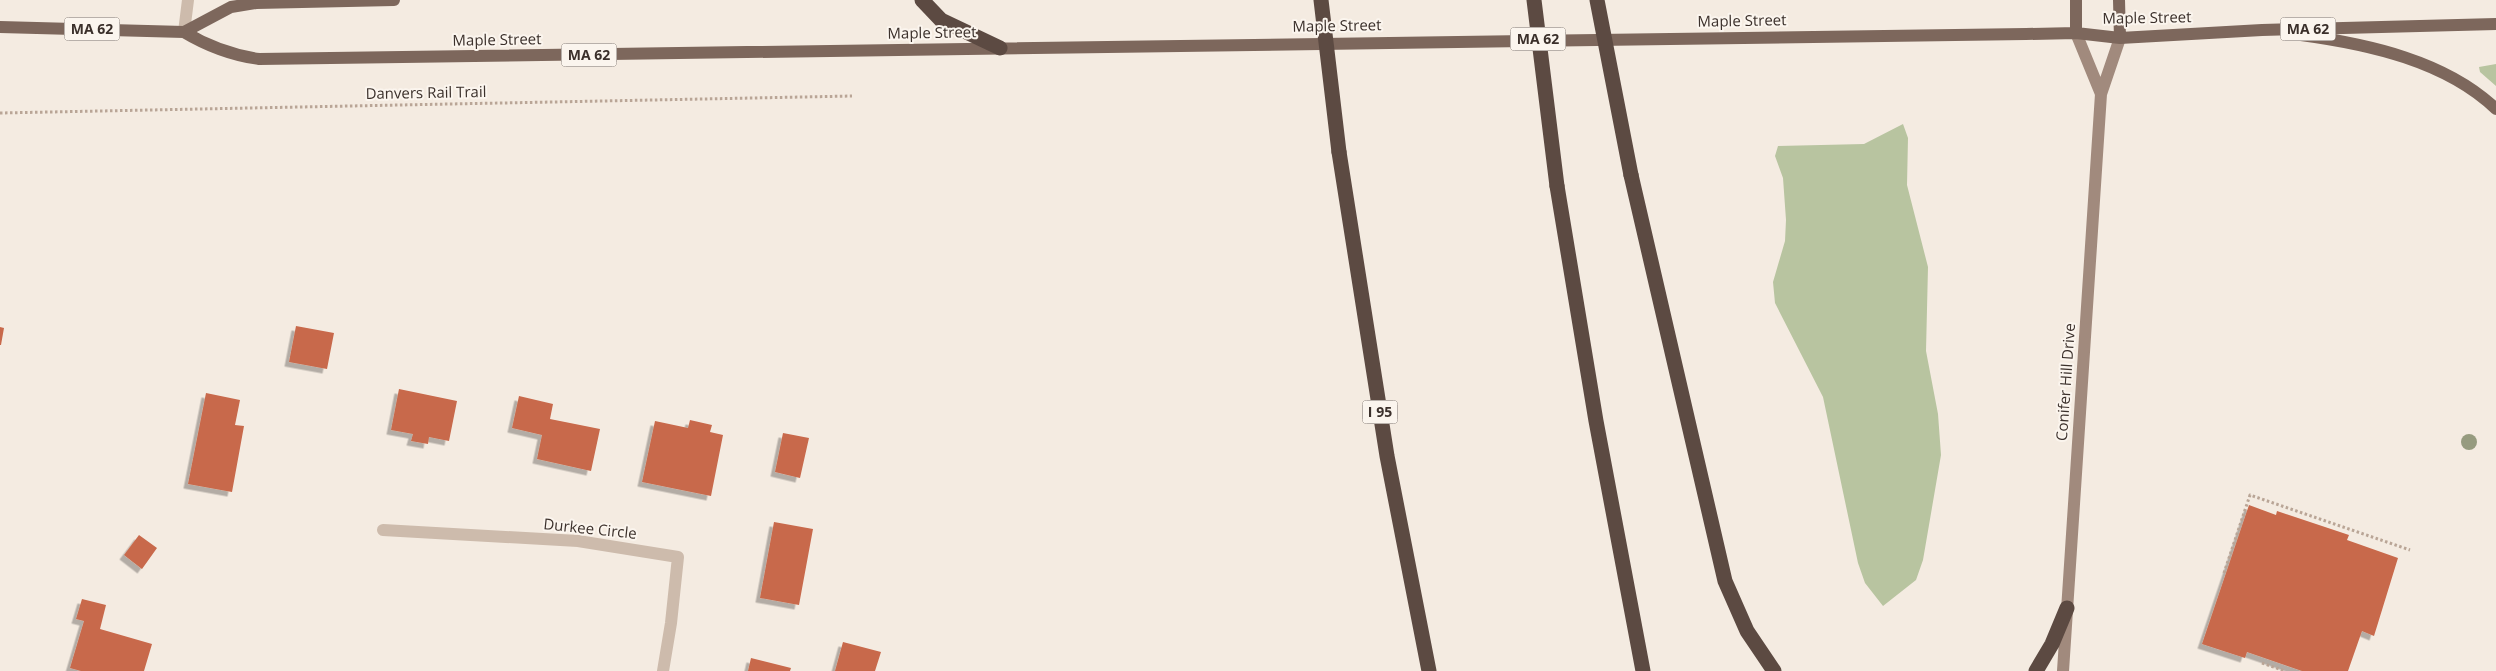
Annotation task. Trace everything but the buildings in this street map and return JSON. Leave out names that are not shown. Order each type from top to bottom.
[{"type":"highway","points":[[922,0],[941,20],[1000,48]]},
{"type":"highway","name":"I 95","points":[[1321,0],[1339,152],[1387,456],[1429,671]]},
{"type":"highway","points":[[1534,0],[1557,186],[1596,421],[1643,671]]},
{"type":"highway","points":[[1597,0],[1631,175],[1725,581],[1747,630],[1774,671]]},
{"type":"highway","points":[[2036,671],[2052,644],[2067,608]]},
{"type":"main road","points":[[184,32],[230,7],[256,3],[394,0]]},
{"type":"main road","points":[[2076,0],[2076,33]]},
{"type":"main road","points":[[2119,0],[2120,38]]},
{"type":"main road","name":"Maple Street","points":[[0,27],[184,32],[206,45],[232,55],[258,59],[2076,33],[2120,38],[2262,30],[2496,24]]},
{"type":"main road","points":[[2262,30],[2334,40],[2376,49],[2456,79],[2496,109]]},
{"type":"street","points":[[184,32],[188,0]]},
{"type":"street","points":[[2076,33],[2101,94]]},
{"type":"street","points":[[2101,94],[2120,38]]},
{"type":"street","name":"Conifer Hill Drive","points":[[2063,671],[2101,94]]},
{"type":"street","name":"Durkee Circle","points":[[383,530],[578,542],[678,557],[671,623],[663,671]]},
{"type":"path","name":"Danvers Rail Trail","points":[[0,113],[852,96]]},
{"type":"path","points":[[2224,573],[2250,495],[2410,550]]},
{"type":"path","points":[[2262,663],[2285,671]]},
{"type":"green space","points":[[2496,64],[2496,86],[2480,72],[2479,67]]},
{"type":"green space","points":[[1903,124],[1908,138],[1907,185],[1928,267],[1926,351],[1938,414],[1941,455],[1923,560],[1916,580],[1883,606],[1865,583],[1858,563],[1823,397],[1775,303],[1773,282],[1785,241],[1786,220],[1783,178],[1775,156],[1778,146],[1864,144]]}]
